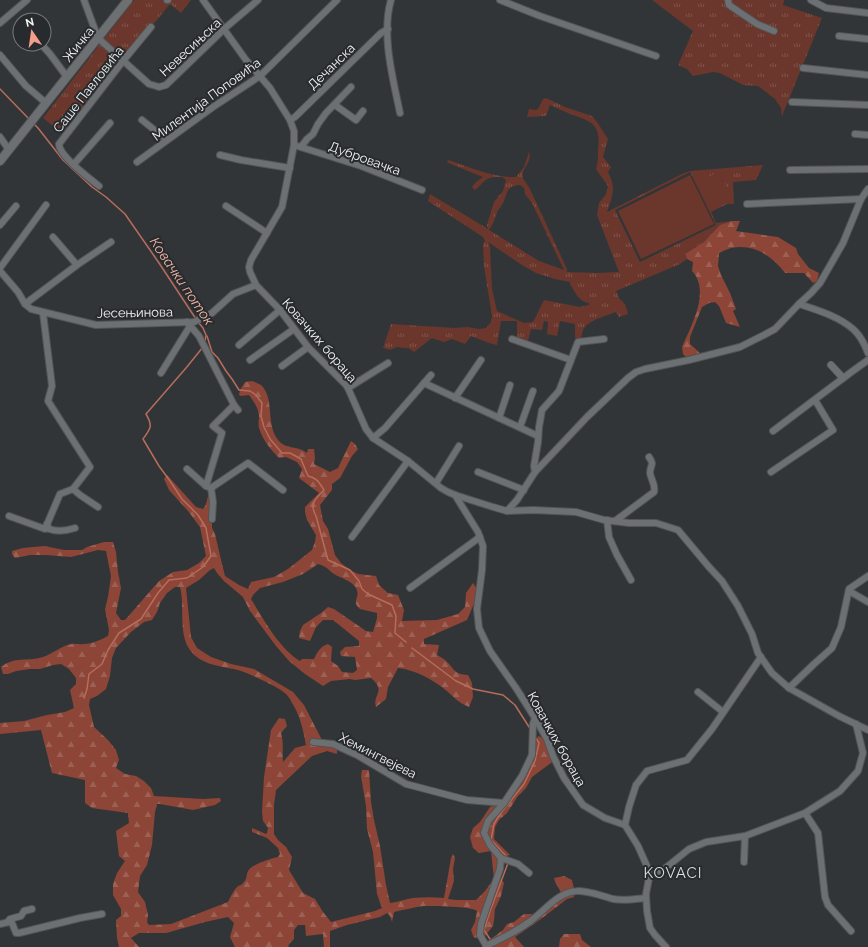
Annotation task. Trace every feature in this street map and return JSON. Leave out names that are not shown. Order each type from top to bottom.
[{"type":"main road","name":"Жичка","points":[[0,161],[128,0]]},
{"type":"street","points":[[0,23],[27,0]]},
{"type":"street","points":[[84,0],[98,38]]},
{"type":"street","name":"Ковачких бораца","points":[[203,0],[246,60],[270,88],[290,120],[294,131],[294,145],[282,207],[251,260],[249,266],[250,272],[256,285],[280,310],[308,347],[341,379],[348,388],[366,429],[373,438],[408,461],[442,488],[455,495],[506,511],[533,510],[576,512],[607,520],[629,523],[656,523],[678,530],[722,581],[738,606],[752,634],[758,653],[772,673],[789,688],[839,716],[868,730]]},
{"type":"street","name":"Невесињска","points":[[98,38],[149,84],[159,87],[166,85],[224,29],[258,0]]},
{"type":"street","name":"Милентија Поповића","points":[[136,162],[213,107],[260,76],[337,0]]},
{"type":"street","points":[[391,0],[388,11],[391,69],[400,113]]},
{"type":"street","points":[[500,0],[540,16],[656,56]]},
{"type":"street","points":[[728,0],[729,5],[734,9],[757,24],[774,31]]},
{"type":"street","points":[[812,0],[826,8],[868,13]]},
{"type":"street","name":"Саше Павловића","points":[[99,186],[61,151],[59,144],[123,60],[151,27]]},
{"type":"street","name":"Дечанска","points":[[290,120],[295,117],[381,33],[388,29]]},
{"type":"street","points":[[838,36],[868,39]]},
{"type":"street","points":[[48,52],[67,77]]},
{"type":"street","points":[[0,55],[26,86],[46,103]]},
{"type":"street","points":[[803,68],[868,75]]},
{"type":"street","points":[[301,147],[313,134],[318,124],[335,104],[352,87]]},
{"type":"street","points":[[792,102],[868,106]]},
{"type":"street","points":[[335,104],[356,120],[363,111]]},
{"type":"street","points":[[142,120],[167,140]]},
{"type":"street","points":[[74,164],[110,123]]},
{"type":"street","points":[[855,134],[868,135]]},
{"type":"street","points":[[0,137],[9,150]]},
{"type":"street","name":"Дубровачка","points":[[294,145],[361,166],[422,190]]},
{"type":"street","points":[[220,155],[234,159],[290,168]]},
{"type":"street","points":[[790,170],[868,169]]},
{"type":"street","points":[[506,511],[517,500],[535,472],[587,417],[636,372],[740,347],[775,329],[820,283],[843,243],[862,199],[868,189]]},
{"type":"street","points":[[747,204],[862,199]]},
{"type":"street","points":[[0,268],[46,205]]},
{"type":"street","points":[[0,225],[16,206]]},
{"type":"street","points":[[226,206],[267,233]]},
{"type":"street","points":[[53,237],[78,265]]},
{"type":"street","points":[[25,304],[111,242]]},
{"type":"street","name":"Јесењинова","points":[[0,271],[31,310],[96,325],[170,322],[191,323],[212,313],[233,294],[256,285]]},
{"type":"street","points":[[799,304],[835,318],[854,330],[865,345],[868,353]]},
{"type":"street","points":[[239,345],[280,310]]},
{"type":"street","points":[[9,516],[44,529],[60,494],[73,489],[90,467],[48,401],[52,386],[43,313]]},
{"type":"street","points":[[191,323],[202,341],[236,408],[213,426],[222,434],[208,487]]},
{"type":"street","name":"Јесењинова","points":[[161,373],[191,323]]},
{"type":"street","points":[[250,360],[294,329]]},
{"type":"street","points":[[512,339],[571,360]]},
{"type":"street","points":[[535,472],[534,466],[542,410],[559,391],[578,342],[604,339]]},
{"type":"street","points":[[282,366],[308,347]]},
{"type":"street","points":[[455,398],[481,360]]},
{"type":"street","points":[[773,430],[868,360]]},
{"type":"street","points":[[348,388],[388,362]]},
{"type":"street","points":[[832,365],[843,378]]},
{"type":"street","points":[[373,438],[385,428],[431,376]]},
{"type":"street","points":[[424,383],[538,436]]},
{"type":"street","points":[[499,418],[510,385]]},
{"type":"street","points":[[520,428],[533,391]]},
{"type":"street","points":[[771,472],[833,430],[815,400]]},
{"type":"street","points":[[436,483],[459,446]]},
{"type":"street","points":[[615,521],[654,492],[655,488],[650,472],[653,465],[649,457]]},
{"type":"street","points":[[352,537],[408,461]]},
{"type":"street","points":[[208,487],[248,463],[283,490]]},
{"type":"street","points":[[187,469],[208,487],[214,502],[212,519]]},
{"type":"street","points":[[478,472],[524,490]]},
{"type":"street","points":[[73,489],[98,507]]},
{"type":"street","name":"Ковачких бораца","points":[[455,495],[480,537],[483,546],[482,570],[477,609],[479,628],[490,651],[535,718],[547,739],[553,756],[564,778],[583,805],[605,818],[625,825]]},
{"type":"street","points":[[607,520],[609,537],[631,580]]},
{"type":"street","points":[[47,524],[50,529],[55,531],[64,531],[74,528]]},
{"type":"street","points":[[410,588],[480,537]]},
{"type":"street","points":[[789,688],[832,648],[841,627],[849,589],[868,576]]},
{"type":"street","points":[[849,591],[868,602]]},
{"type":"street","points":[[666,947],[650,928],[646,898],[650,873],[638,846],[625,825],[636,785],[647,771],[687,760],[712,729],[761,657]]},
{"type":"street","points":[[698,692],[723,712]]},
{"type":"street","points":[[530,873],[518,864],[501,858],[490,845],[484,833],[488,821],[504,803],[522,776],[532,755],[533,724],[535,718]]},
{"type":"street","points":[[650,873],[663,870],[689,849],[706,842],[745,836],[805,813],[840,791],[858,771],[863,753],[856,724]]},
{"type":"street","name":"Хемингвејева","points":[[313,742],[333,744],[356,755],[406,784],[467,800],[504,803]]},
{"type":"street","points":[[805,813],[818,833],[828,905],[851,931]]},
{"type":"street","points":[[744,862],[745,836]]},
{"type":"street","points":[[501,858],[500,869],[481,924],[480,934],[486,947],[528,923],[556,899],[567,894],[577,891],[614,899],[627,900],[646,898]]},
{"type":"street","points":[[0,924],[21,916],[24,911],[32,909]]},
{"type":"street","points":[[8,922],[12,924],[16,932],[19,933],[102,914]]},
{"type":"green space","points":[[134,0],[191,0],[181,13],[170,4],[66,134],[58,130],[43,118]]},
{"type":"green space","points":[[652,0],[784,0],[783,5],[822,18],[782,116],[781,108],[775,99],[758,86],[743,85],[720,73],[713,72],[693,76],[687,69],[678,65],[693,31]]},
{"type":"green space","points":[[546,98],[565,107],[592,116],[608,139],[603,157],[611,167],[608,172],[613,189],[607,212],[690,171],[763,165],[756,180],[733,182],[734,204],[727,204],[711,212],[716,223],[732,221],[720,225],[704,242],[685,254],[687,259],[680,264],[616,291],[619,298],[625,304],[628,314],[619,317],[616,312],[587,324],[584,328],[581,339],[575,338],[575,324],[560,321],[557,336],[547,334],[548,322],[544,321],[542,330],[531,329],[528,341],[517,337],[517,321],[501,321],[497,345],[471,336],[465,344],[452,339],[444,342],[432,338],[414,352],[408,348],[397,347],[390,350],[383,348],[391,324],[454,328],[468,327],[479,329],[486,328],[491,322],[492,316],[484,266],[483,244],[485,241],[483,237],[428,201],[430,194],[488,229],[487,225],[494,202],[503,191],[506,180],[502,177],[492,177],[475,190],[472,187],[483,177],[451,164],[447,162],[448,160],[490,174],[516,177],[524,167],[529,152],[530,156],[523,172],[523,178],[529,187],[567,269],[567,272],[619,272],[597,215],[599,203],[606,194],[608,186],[596,169],[599,142],[597,130],[586,120],[550,105],[546,116],[527,117],[529,109],[538,109],[543,99]],"holes":[[[690,172],[716,225],[640,262],[615,210]],[[520,185],[524,188],[525,194],[532,203],[564,270],[539,261],[489,230],[507,192],[513,187]],[[488,242],[536,273],[570,282],[578,296],[583,301],[589,303],[589,305],[580,307],[544,300],[533,322],[524,323],[497,311],[492,289],[490,247]]]},
{"type":"green space","points":[[719,172],[733,200],[710,211],[696,183]]},
{"type":"green space","points":[[690,175],[714,224],[641,259],[618,211]]},
{"type":"green space","points":[[732,221],[740,221],[736,231],[778,237],[796,248],[798,254],[809,268],[819,273],[817,281],[813,283],[804,273],[785,273],[768,256],[755,249],[747,247],[730,248],[719,253],[718,266],[736,309],[733,311],[740,327],[726,323],[719,306],[715,302],[709,303],[702,307],[690,337],[690,344],[700,353],[686,357],[683,354],[682,347],[698,309],[700,288],[692,271],[693,262],[687,259],[685,254],[704,242],[720,225]]},
{"type":"green space","points":[[252,381],[261,385],[265,391],[268,398],[273,430],[281,443],[307,453],[308,449],[314,449],[314,464],[330,472],[338,468],[351,441],[355,444],[358,449],[352,456],[340,478],[332,484],[332,490],[320,505],[323,521],[328,529],[335,555],[341,563],[358,574],[376,576],[379,585],[388,593],[398,595],[404,610],[402,621],[437,620],[458,614],[465,607],[466,593],[473,583],[479,592],[467,620],[424,639],[424,644],[439,645],[437,655],[445,660],[455,671],[460,674],[468,675],[472,683],[473,697],[469,707],[431,680],[418,673],[398,668],[388,687],[386,699],[376,707],[375,703],[379,690],[376,683],[371,678],[331,681],[323,686],[289,661],[250,611],[243,597],[224,581],[214,568],[186,588],[191,637],[197,648],[211,657],[231,664],[254,669],[293,692],[304,705],[324,744],[337,748],[337,754],[327,751],[312,756],[276,790],[274,805],[274,834],[286,847],[292,857],[289,870],[303,893],[315,899],[331,922],[382,908],[377,894],[373,852],[367,829],[366,806],[361,776],[362,770],[369,770],[371,802],[390,903],[413,898],[444,898],[453,854],[455,858],[453,869],[454,881],[448,899],[476,900],[494,879],[491,851],[479,853],[473,848],[470,837],[473,828],[480,822],[490,807],[504,803],[532,755],[538,736],[547,739],[555,760],[532,777],[526,788],[518,796],[507,813],[499,820],[495,827],[494,839],[510,855],[501,858],[501,879],[504,883],[501,896],[495,909],[493,926],[485,936],[474,938],[471,930],[475,922],[477,911],[473,909],[460,907],[424,906],[394,912],[392,922],[387,913],[380,917],[330,931],[330,947],[324,947],[323,934],[306,936],[305,925],[298,925],[294,930],[294,939],[288,947],[235,947],[230,937],[234,923],[228,917],[166,933],[139,933],[131,938],[139,947],[119,947],[116,920],[121,916],[121,909],[113,895],[113,884],[117,873],[125,861],[119,856],[116,831],[129,823],[128,813],[92,808],[85,803],[85,780],[52,773],[41,730],[0,734],[0,723],[24,721],[65,712],[74,708],[70,690],[76,684],[76,678],[69,669],[61,664],[40,669],[16,671],[8,674],[3,674],[1,667],[16,660],[43,657],[71,644],[87,644],[96,642],[108,636],[109,630],[105,609],[111,576],[106,551],[98,550],[71,557],[30,555],[15,558],[12,551],[23,548],[44,546],[64,550],[82,550],[104,542],[113,542],[116,552],[121,588],[116,613],[121,620],[125,620],[159,581],[173,572],[187,570],[199,563],[206,556],[200,527],[169,490],[164,479],[167,475],[196,507],[203,509],[209,493],[212,528],[215,534],[225,576],[239,585],[248,589],[251,582],[274,577],[288,569],[312,550],[316,535],[307,520],[305,507],[319,493],[299,478],[302,469],[297,462],[286,457],[279,458],[267,444],[259,428],[259,415],[256,405],[249,395],[239,395],[245,382]],"holes":[[[318,564],[326,567],[356,588],[358,593],[356,604],[360,609],[377,613],[373,632],[366,631],[334,609],[328,607],[303,625],[300,631],[299,638],[310,641],[316,627],[323,620],[333,620],[359,641],[359,646],[345,647],[340,652],[341,656],[355,657],[357,670],[353,673],[342,672],[338,666],[331,661],[332,647],[328,644],[323,646],[316,654],[314,659],[302,659],[300,661],[285,649],[251,599],[260,588],[283,582],[303,574]],[[175,587],[180,587],[184,636],[186,643],[194,655],[204,661],[245,672],[286,694],[290,698],[299,717],[306,745],[295,748],[283,762],[283,744],[281,733],[287,726],[285,719],[279,718],[271,730],[264,777],[262,812],[263,821],[268,828],[267,833],[266,834],[252,828],[252,832],[267,838],[278,848],[280,854],[278,857],[250,868],[245,880],[238,886],[228,902],[171,924],[149,925],[147,922],[148,915],[145,902],[138,892],[140,876],[147,865],[152,845],[157,804],[193,810],[215,805],[221,801],[220,798],[203,799],[154,796],[151,788],[144,781],[136,776],[125,774],[116,768],[119,760],[116,750],[94,727],[89,705],[90,699],[106,689],[110,676],[112,658],[116,648],[131,632],[144,622],[152,620],[160,603],[167,593]]]},
{"type":"green space","points":[[564,876],[572,880],[574,897],[567,899],[515,937],[524,947],[487,947],[488,941],[503,930],[507,924],[514,922],[524,914],[537,916],[562,896],[554,878]]},
{"type":"green space","points":[[564,934],[580,934],[582,940],[591,947],[559,947],[560,939]]},
{"type":"waterway","name":"Ковачки поток","points":[[0,89],[29,119]]},
{"type":"waterway","name":"Ковачки поток","points":[[33,123],[63,160],[92,187],[125,214],[196,319]]},
{"type":"waterway","name":"Ковачки поток","points":[[198,322],[206,335],[205,341]]},
{"type":"waterway","points":[[207,336],[212,352],[218,358],[239,390],[250,391],[256,395],[262,403],[261,416],[264,427],[270,439],[282,453],[290,453],[301,459],[308,476],[318,481],[324,490],[314,502],[313,508],[328,560],[350,570],[359,581],[362,589],[368,594],[392,605],[396,616],[395,633],[406,642]]},
{"type":"waterway","name":"Ковачки поток","points":[[84,698],[89,674],[102,664],[108,650],[119,633],[141,619],[158,593],[169,580],[187,578],[203,567],[211,556],[206,528],[198,515],[182,499],[159,466],[143,439],[150,427],[150,421],[146,414],[203,347]]},
{"type":"waterway","points":[[412,648],[456,681],[473,689],[503,695],[515,705],[531,730]]},
{"type":"waterway","points":[[506,857],[491,840],[494,824],[524,784],[535,761],[539,743],[535,737]]},
{"type":"waterway","points":[[490,939],[484,930],[508,863]]},
{"type":"district","name":"KOVACI","points":[[673,873]]}]
